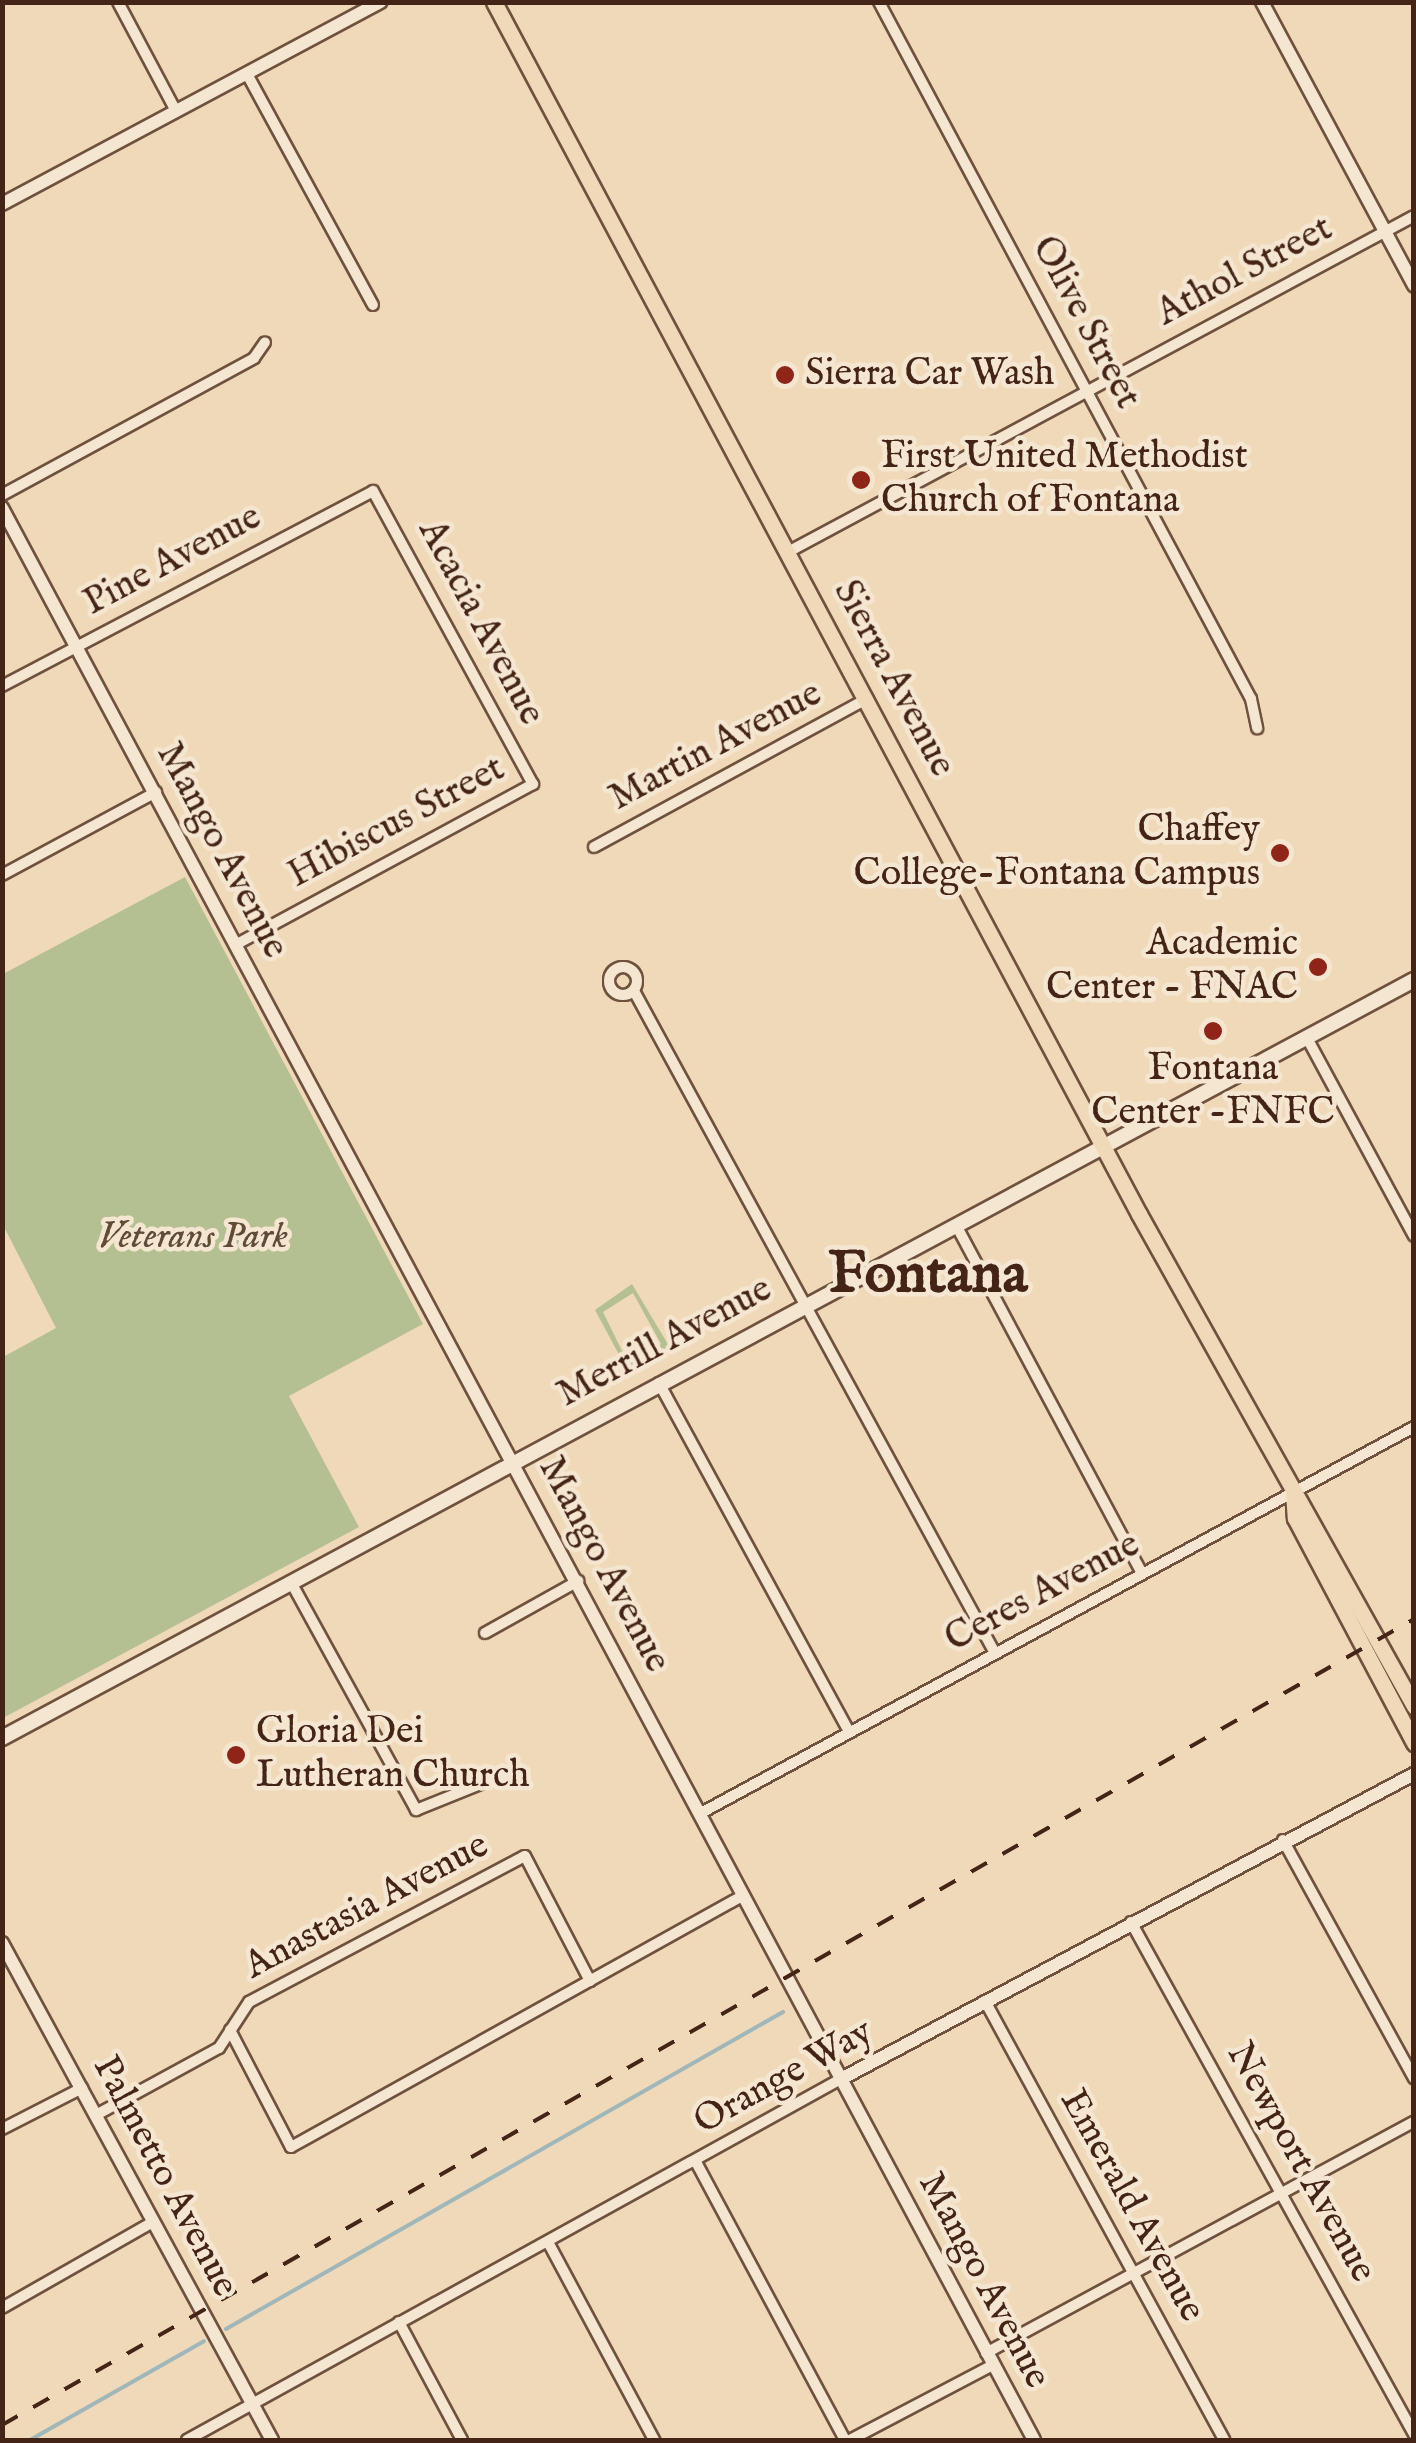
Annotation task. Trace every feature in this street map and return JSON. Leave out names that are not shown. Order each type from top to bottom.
[{"type":"main road","name":"Sierra Avenue","points":[[494,2],[1105,1148],[1292,1492],[1309,1510],[1414,1706]]},
{"type":"main road","name":"Merrill Avenue","points":[[2,1738],[1414,980]]},
{"type":"main road","name":"Sierra Avenue","points":[[1292,1492],[1295,1518],[1414,1743]]},
{"type":"street","points":[[118,2],[176,111]]},
{"type":"street","points":[[2,204],[381,2]]},
{"type":"street","name":"Olive Street","points":[[879,2],[1252,699],[1257,728]]},
{"type":"street","points":[[1262,2],[1414,286]]},
{"type":"street","points":[[248,74],[374,306]]},
{"type":"street","name":"Athol Street","points":[[788,552],[1414,216]]},
{"type":"street","points":[[2,495],[254,358],[265,342]]},
{"type":"street","name":"Pine Avenue","points":[[2,686],[373,492]]},
{"type":"street","name":"Acacia Avenue","points":[[373,492],[533,784]]},
{"type":"street","name":"Mango Avenue","points":[[2,508],[514,1460],[1034,2440]]},
{"type":"street","name":"Martin Avenue","points":[[594,847],[867,699]]},
{"type":"street","name":"Hibiscus Street","points":[[237,944],[533,784]]},
{"type":"street","points":[[2,875],[156,792]]},
{"type":"street","points":[[634,991],[995,1653]]},
{"type":"street","points":[[1307,1038],[1414,1236]]},
{"type":"street","points":[[956,1225],[1142,1574]]},
{"type":"street","points":[[660,1383],[849,1732]]},
{"type":"street","name":"Ceres Avenue","points":[[700,1813],[1414,1427]]},
{"type":"street","points":[[485,1633],[578,1582]]},
{"type":"street","points":[[292,1584],[416,1810],[508,1773]]},
{"type":"street","name":"Orange Way","points":[[187,2440],[985,2001],[1282,1840],[1414,1774]]},
{"type":"street","points":[[1282,1840],[1414,2078]]},
{"type":"street","name":"Anastasia Avenue","points":[[96,2115],[219,2048],[249,2002],[525,1856],[590,1981]]},
{"type":"street","points":[[230,2030],[291,2147],[744,1895]]},
{"type":"street","name":"Newport Avenue","points":[[1131,1922],[1284,2192],[1414,2434]]},
{"type":"street","name":"Palmetto Avenue","points":[[2,1942],[272,2440]]},
{"type":"street","name":"Emerald Avenue","points":[[985,2001],[1224,2440]]},
{"type":"street","points":[[2,2129],[82,2088]]},
{"type":"street","points":[[696,2162],[848,2440],[1134,2273],[1414,2122]]},
{"type":"street","points":[[2,2308],[154,2222]]},
{"type":"street","points":[[548,2242],[654,2440]]},
{"type":"street","points":[[399,2322],[462,2440]]},
{"type":"green space","name":"Veterans Park","points":[[185,877],[423,1324],[289,1396],[359,1527],[3,1718],[3,1357],[56,1328],[3,1225],[3,974]]},
{"type":"green space","points":[[632,1284],[672,1351],[630,1375],[595,1310]],"holes":[[[633,1293],[661,1344],[647,1357],[627,1361],[603,1312]]]},
{"type":"waterway","points":[[226,2329],[783,2012]]},
{"type":"waterway","points":[[30,2440],[204,2341]]},
{"type":"railway","points":[[2,2425],[1414,1619]]},
{"type":"place","name":"Sierra Car Wash","points":[[785,375]]},
{"type":"place","name":"First United Methodist Church of Fontana","points":[[861,480]]},
{"type":"place","name":"Chaffey College-Fontana Campus","points":[[1280,853]]},
{"type":"place","name":"Academic Center - FNAC","points":[[1318,967]]},
{"type":"place","name":"Fontana Center -FNFC","points":[[1213,1031]]},
{"type":"place","name":"Gloria Dei Lutheran Church","points":[[236,1755]]},
{"type":"district","name":"Fontana","points":[[928,1275]]}]
